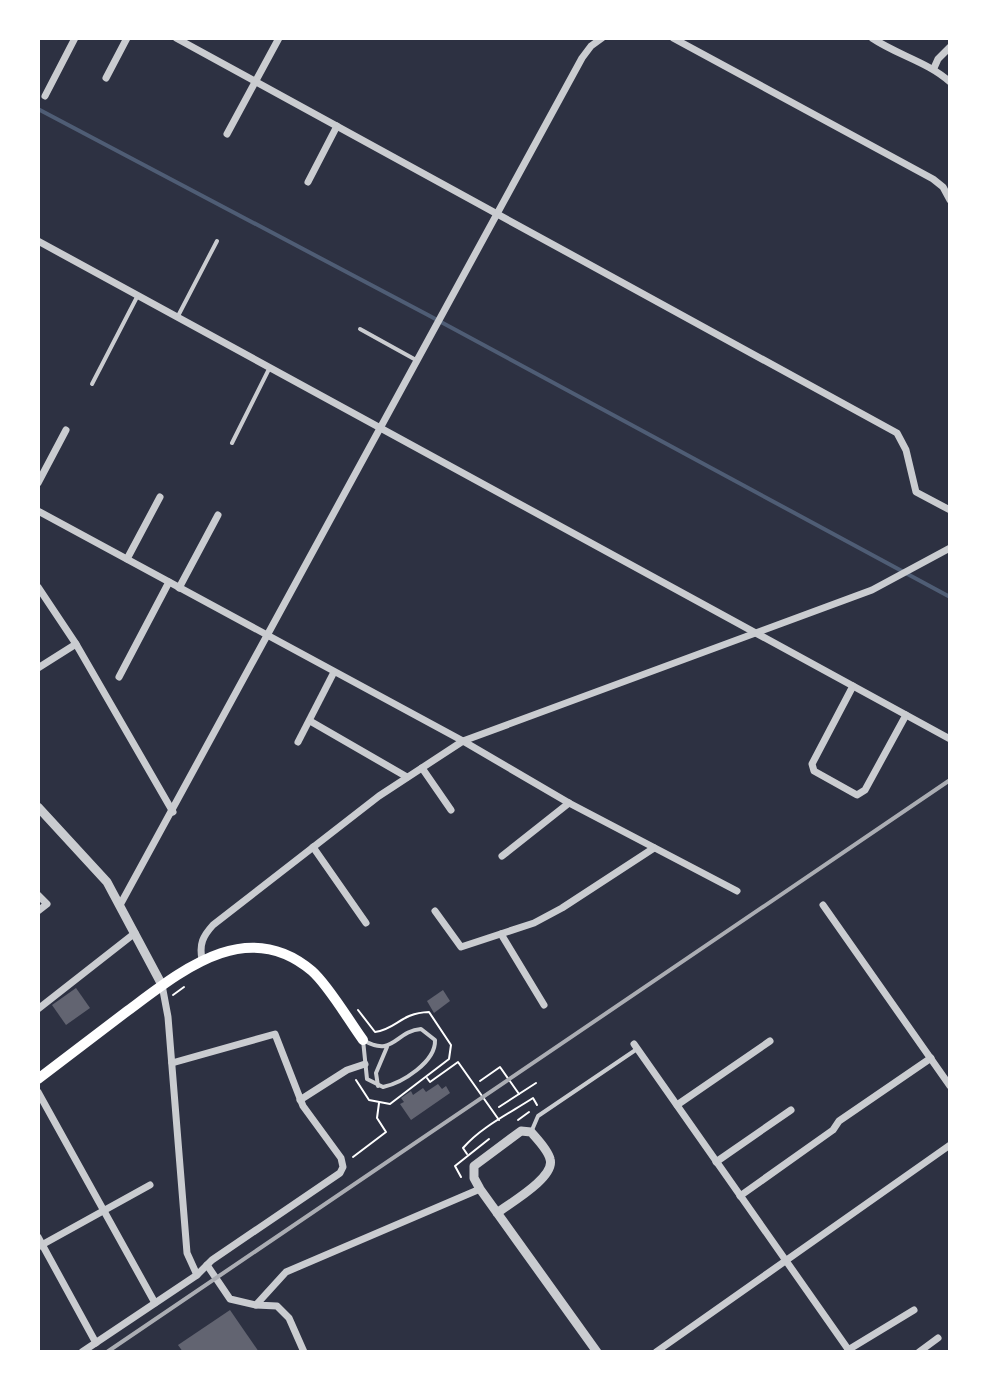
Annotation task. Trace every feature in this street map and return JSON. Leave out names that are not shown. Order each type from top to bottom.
[{"type":"main road","points":[[38,1079],[162,985],[202,959],[236,948],[277,951],[313,972],[363,1040]]},
{"type":"street","points":[[45,96],[75,38]]},
{"type":"street","points":[[106,78],[127,38]]},
{"type":"street","points":[[176,38],[897,433],[906,450],[916,492],[950,510]]},
{"type":"street","points":[[227,134],[279,38]]},
{"type":"street","points":[[120,905],[382,430],[582,58],[602,38]]},
{"type":"street","points":[[673,38],[933,179],[943,187],[950,200]]},
{"type":"street","points":[[872,38],[915,62],[934,68],[950,82]]},
{"type":"street","points":[[934,68],[950,47]]},
{"type":"street","points":[[308,182],[337,126]]},
{"type":"street","points":[[38,254],[41,242],[950,739]]},
{"type":"street","points":[[38,483],[66,430]]},
{"type":"street","points":[[127,559],[160,497]]},
{"type":"street","points":[[38,511],[463,741],[569,803],[737,891]]},
{"type":"street","points":[[179,588],[218,515]]},
{"type":"street","points":[[202,959],[200,947],[213,925],[379,796],[463,741],[872,590],[950,548]]},
{"type":"street","points":[[119,677],[169,582]]},
{"type":"street","points":[[38,587],[76,644],[173,812]]},
{"type":"street","points":[[38,668],[76,644]]},
{"type":"street","points":[[298,742],[334,672]]},
{"type":"street","points":[[853,686],[812,764],[814,771],[846,789],[857,795],[865,790],[906,715]]},
{"type":"street","points":[[310,721],[407,777]]},
{"type":"street","points":[[422,768],[451,810]]},
{"type":"street","points":[[502,856],[569,803]]},
{"type":"street","points":[[38,807],[107,882],[162,985],[172,1063],[187,1253],[197,1275]]},
{"type":"street","points":[[313,847],[366,923]]},
{"type":"street","points":[[435,911],[461,947],[534,923],[654,848]]},
{"type":"street","points":[[38,895],[47,904],[38,911]]},
{"type":"street","points":[[823,905],[950,1086]]},
{"type":"street","points":[[38,1009],[135,933]]},
{"type":"street","points":[[501,934],[544,1005]]},
{"type":"street","points":[[82,1352],[340,1173],[343,1165],[300,1100],[275,1034],[172,1063]]},
{"type":"street","points":[[677,1105],[770,1041]]},
{"type":"street","points":[[636,1046],[849,1351],[914,1310]]},
{"type":"street","points":[[740,1196],[833,1130],[839,1121],[931,1058]]},
{"type":"street","points":[[300,1100],[347,1070],[365,1064]]},
{"type":"street","points":[[38,1092],[155,1303]]},
{"type":"street","points":[[716,1162],[791,1110]]},
{"type":"street","points":[[497,1213],[539,1182],[551,1167],[550,1157],[531,1132],[521,1131],[474,1166],[474,1178],[480,1189],[497,1213],[597,1352]]},
{"type":"street","points":[[656,1352],[950,1145]]},
{"type":"street","points":[[96,1343],[40,1243],[150,1185]]},
{"type":"street","points":[[256,1305],[286,1272],[480,1189]]},
{"type":"street","points":[[207,1265],[230,1299],[277,1306],[289,1318],[304,1352]]},
{"type":"street","points":[[919,1352],[938,1338]]},
{"type":"lane","points":[[178,316],[217,241]]},
{"type":"lane","points":[[92,384],[138,295]]},
{"type":"lane","points":[[360,329],[418,362]]},
{"type":"lane","points":[[232,443],[271,367]]},
{"type":"lane","points":[[363,1040],[367,1079],[378,1086],[392,1085],[429,1059],[435,1048],[435,1040],[421,1029],[411,1030],[388,1046],[376,1073],[378,1086]]},
{"type":"lane","points":[[363,1040],[373,1046],[388,1046]]},
{"type":"lane","points":[[531,1132],[538,1116],[636,1046]]},
{"type":"path","points":[[173,995],[185,985]]},
{"type":"path","points":[[426,1076],[430,1082],[458,1062],[499,1120]]},
{"type":"path","points":[[480,1081],[500,1067],[519,1094]]},
{"type":"path","points":[[499,1107],[536,1083]]},
{"type":"path","points":[[468,1154],[463,1148],[468,1142],[499,1120],[533,1098],[538,1106]]},
{"type":"path","points":[[343,1165],[386,1132],[377,1118],[379,1102]]},
{"type":"building","points":[[76,988],[90,1008],[66,1025],[52,1005]]},
{"type":"building","points":[[443,990],[450,1001],[434,1013],[427,1001]]},
{"type":"building","points":[[438,1084],[442,1089],[446,1086],[450,1093],[411,1120],[400,1104],[404,1102],[401,1098],[423,1088],[426,1092]]},
{"type":"building","points":[[230,1310],[259,1352],[183,1352],[178,1345]]},
{"type":"waterway","points":[[38,109],[950,597]]},
{"type":"railway","points":[[107,1352],[950,780]]}]
